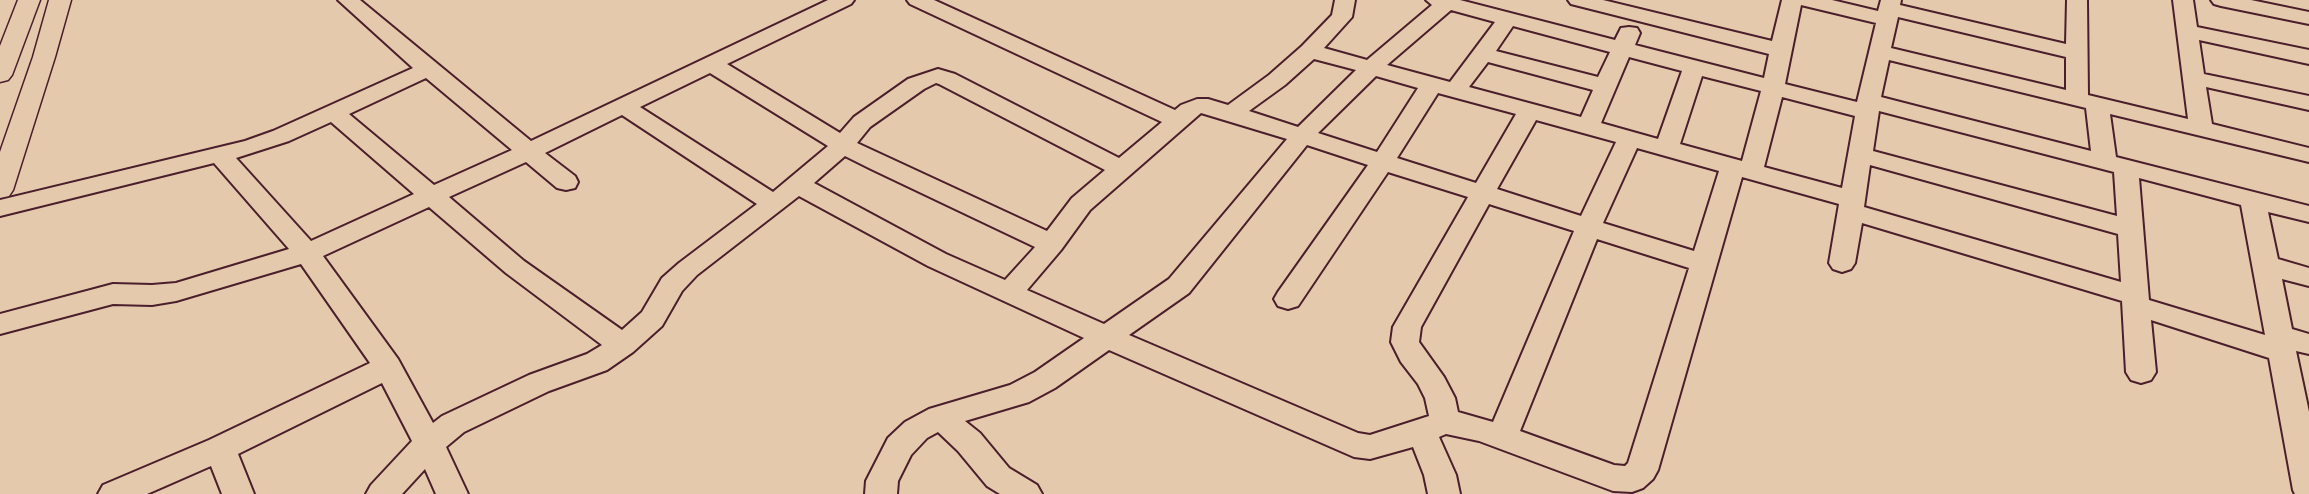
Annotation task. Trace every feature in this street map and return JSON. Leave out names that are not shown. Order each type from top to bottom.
[{"type":"main road","points":[[0,75],[29,0]]},
{"type":"main road","points":[[0,190],[44,57],[60,0]]},
{"type":"street","points":[[348,0],[428,69],[566,182]]},
{"type":"street","points":[[0,324],[113,294],[152,295],[176,292],[307,254],[529,151],[844,0]]},
{"type":"street","points":[[917,0],[1178,120]]},
{"type":"street","points":[[1230,114],[1277,80],[1310,50],[1342,17],[1345,0]]},
{"type":"street","points":[[1578,0],[1781,50]]},
{"type":"street","points":[[797,184],[937,260],[1104,336],[1354,445],[1370,447],[1397,440],[1433,426],[1465,425],[1614,478],[1632,479],[1642,470],[1705,264],[1773,87],[1792,0]]},
{"type":"street","points":[[1805,0],[1889,9],[2077,53]]},
{"type":"street","points":[[2077,0],[2077,53],[2087,102],[2116,165],[2132,228],[2141,372]]},
{"type":"street","points":[[2183,0],[2201,130]]},
{"type":"street","points":[[2221,0],[2309,18]]},
{"type":"street","points":[[881,494],[882,481],[899,447],[916,430],[940,417],[1019,394],[1045,380],[1104,336],[1156,304],[1179,286],[1301,137],[1441,1],[1773,87],[1868,106],[2116,165],[2309,214]]},
{"type":"street","points":[[1842,263],[1868,106],[1889,9]]},
{"type":"street","points":[[1588,127],[1621,48],[1638,15]]},
{"type":"street","points":[[1456,90],[1508,19]]},
{"type":"street","points":[[2188,31],[2309,58]]},
{"type":"street","points":[[1310,50],[1742,169],[2136,301],[2281,343],[2309,344]]},
{"type":"street","points":[[1881,52],[2309,155]]},
{"type":"street","points":[[1483,54],[1605,86]]},
{"type":"street","points":[[711,64],[843,145],[1052,244]]},
{"type":"street","points":[[1667,148],[1694,67]]},
{"type":"street","points":[[0,208],[221,156],[281,136],[428,69]]},
{"type":"street","points":[[382,494],[429,444],[453,424],[539,383],[597,362],[623,345],[652,318],[672,285],[688,269],[774,204],[843,145],[862,122],[916,84],[929,78],[938,76],[956,83],[1121,169]]},
{"type":"street","points":[[2194,78],[2309,103]]},
{"type":"street","points":[[1288,298],[1382,163],[1432,84]]},
{"type":"street","points":[[623,106],[774,204]]},
{"type":"street","points":[[1009,293],[1052,244],[1080,204],[1197,106],[1208,106],[1382,163],[1705,264]]},
{"type":"street","points":[[1444,494],[1433,426],[1440,398],[1405,342],[1406,327],[1528,111]]},
{"type":"street","points":[[333,112],[516,267],[623,345]]},
{"type":"street","points":[[1502,438],[1588,228],[1630,138]]},
{"type":"street","points":[[1860,155],[2132,228]]},
{"type":"street","points":[[221,156],[307,254],[388,367],[429,444],[452,494]]},
{"type":"street","points":[[2253,200],[2281,343],[2302,421],[2309,490]]},
{"type":"street","points":[[2265,266],[2309,277]]},
{"type":"street","points":[[114,494],[220,449],[388,367]]},
{"type":"street","points":[[940,417],[968,442],[998,476],[1026,494]]},
{"type":"street","points":[[220,449],[238,494]]}]
